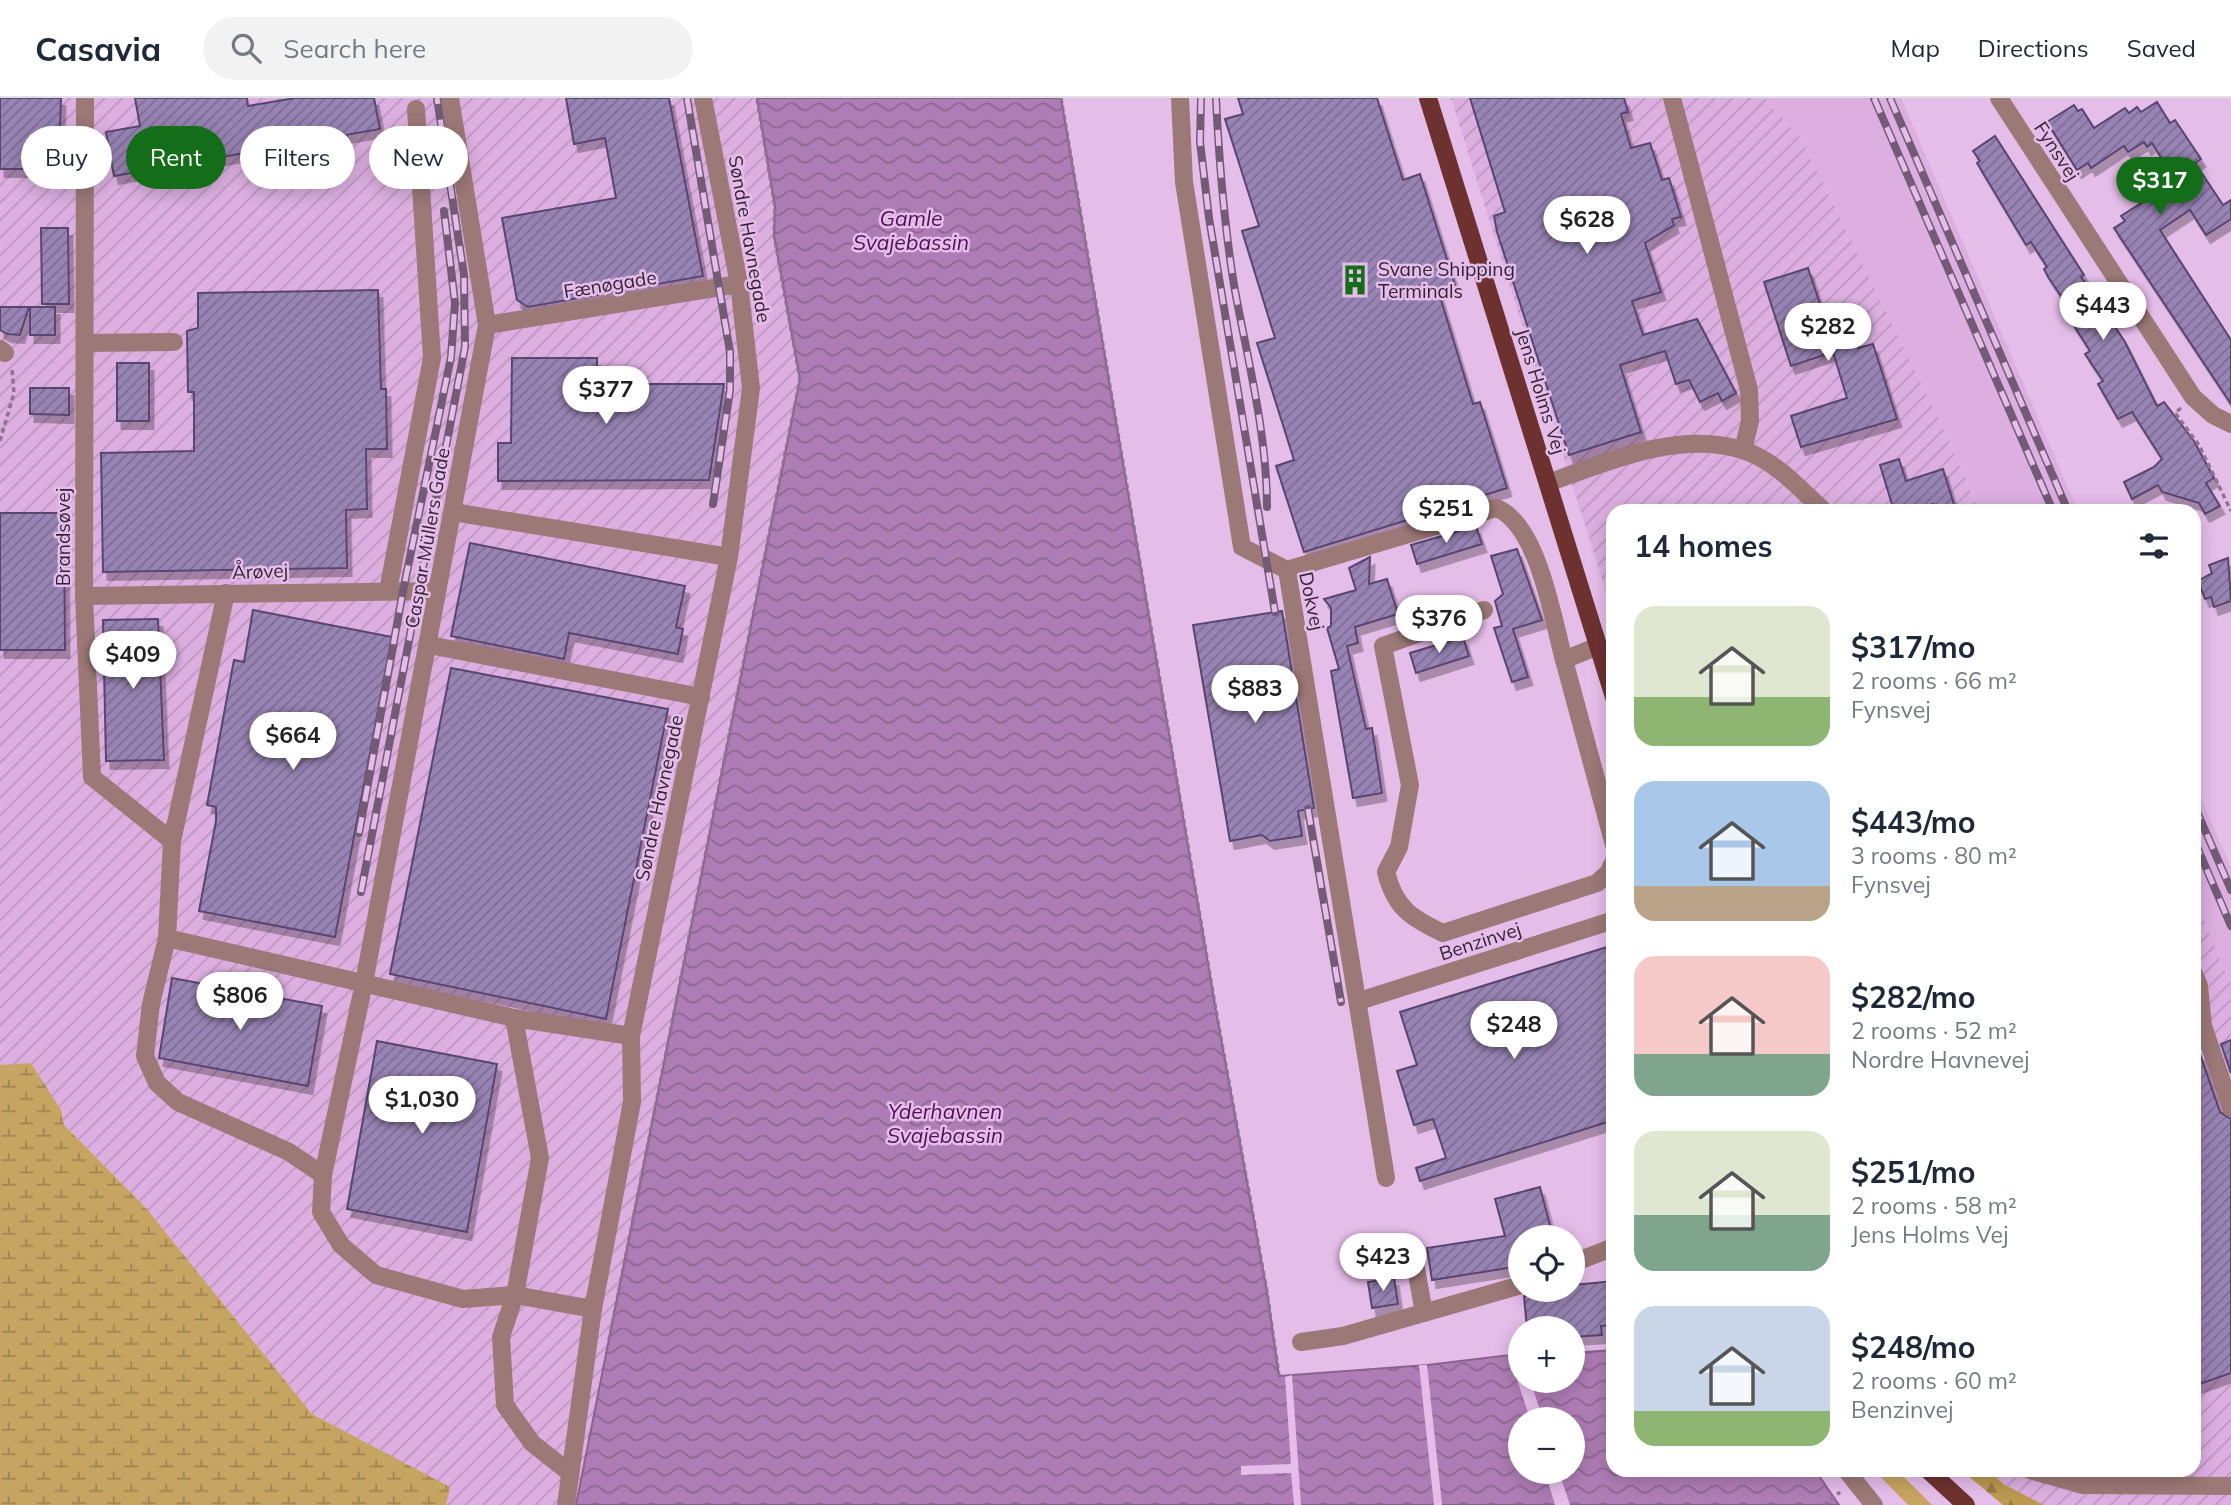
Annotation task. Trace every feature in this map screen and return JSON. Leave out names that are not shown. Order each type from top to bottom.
[{"type":"main road","name":"Jens Holms Vej","points":[[1429,98],[1606,672]]},
{"type":"main road","points":[[1936,1477],[1966,1505]]},
{"type":"street","name":"Brandsøvej","points":[[85,98],[84,596],[92,777],[172,841]]},
{"type":"street","name":"Caspar Müllers Gade","points":[[450,98],[487,325],[364,984],[323,1175],[321,1212],[341,1245],[376,1275],[463,1299],[515,1295],[593,1309]]},
{"type":"street","name":"Søndre Havnegade","points":[[566,1505],[593,1309],[632,1102],[631,1036],[729,557],[751,388],[739,284],[703,98]]},
{"type":"street","name":"Dokvej","points":[[1180,98],[1184,182],[1242,547],[1287,570],[1359,1001],[1385,1178]]},
{"type":"street","points":[[1672,98],[1749,390],[1750,421],[1743,450]]},
{"type":"street","name":"Fynsvej","points":[[1999,98],[2193,397],[2213,415],[2231,424]]},
{"type":"street","points":[[388,591],[432,358],[416,109]]},
{"type":"street","name":"Fænøgade","points":[[487,325],[739,284]]},
{"type":"street","points":[[85,343],[174,342]]},
{"type":"street","points":[[1548,483],[1626,457],[1671,446],[1708,444],[1743,450],[1780,471],[1816,504]]},
{"type":"street","points":[[1287,570],[1496,508],[1505,512],[1530,542],[1606,815]]},
{"type":"street","points":[[453,512],[729,557]]},
{"type":"street","name":"Årøvej","points":[[84,596],[437,591]]},
{"type":"street","points":[[226,593],[172,841],[167,938],[151,1004],[145,1056],[157,1083],[178,1102],[289,1152],[323,1175]]},
{"type":"street","points":[[1484,610],[1382,646],[1410,785],[1399,847],[1386,873],[1392,898],[1421,923],[1443,933],[1597,883],[1606,875]]},
{"type":"street","points":[[429,645],[701,697]]},
{"type":"street","points":[[1564,660],[1598,646]]},
{"type":"street","name":"Benzinvej","points":[[1359,1001],[1606,923]]},
{"type":"street","points":[[167,938],[514,1018],[631,1036]]},
{"type":"street","points":[[2201,1006],[2203,1026],[2231,1108]]},
{"type":"street","points":[[514,1018],[540,1158],[515,1295],[501,1337],[505,1405],[532,1443],[570,1473]]},
{"type":"street","points":[[1412,1247],[1424,1313]]},
{"type":"street","points":[[1585,1258],[1606,1250]]},
{"type":"street","points":[[1301,1342],[1343,1336],[1508,1289]]},
{"type":"street","points":[[1852,1477],[1874,1505]]},
{"type":"street","points":[[2055,1477],[2083,1485],[2231,1486]]},
{"type":"path","points":[[609,1340],[800,379],[774,235],[775,207],[757,98]]},
{"type":"path","points":[[1061,98],[1214,998],[1267,1292],[1279,1376]]},
{"type":"path","points":[[0,441],[14,393],[14,372],[2,351]]},
{"type":"path","points":[[2193,397],[2175,413],[2199,445],[2231,511]]},
{"type":"path","points":[[1824,1505],[1845,1489]]},
{"type":"shaded area","points":[[0,98],[757,98],[775,207],[774,235],[800,379],[576,1505],[446,1505],[449,1487],[312,1414],[146,1208],[64,1125],[61,1110],[31,1063],[0,1065]]},
{"type":"shaded area","points":[[1451,98],[1764,98],[1801,138],[1944,430],[1976,504],[1606,504],[1606,593]]},
{"type":"shaded area","points":[[1764,98],[1901,98],[2075,504],[1976,504],[1944,430],[1801,138]]},
{"type":"shaded area","points":[[2201,798],[2231,868],[2231,986],[2201,914]]},
{"type":"shaded area","points":[[2201,914],[2231,986],[2231,1505],[2044,1505],[2005,1485],[1995,1477],[2201,1477]]},
{"type":"green space","points":[[31,1063],[61,1110],[64,1125],[146,1208],[312,1414],[450,1487],[446,1505],[0,1505],[0,1065]]},
{"type":"green space","points":[[1881,1477],[1904,1477],[1932,1505],[1908,1505]]},
{"type":"green space","points":[[1969,1477],[1995,1477],[2005,1485],[2044,1505],[2003,1505]]},
{"type":"water","name":"Yderhavnen Svajebassin","points":[[757,98],[1061,98],[1216,1011],[1267,1292],[1279,1376],[1427,1365],[1508,1355],[1508,1393],[1585,1393],[1585,1352],[1606,1351],[1606,1477],[1820,1477],[1839,1505],[576,1505],[800,379],[774,235],[775,207]]},
{"type":"pier","points":[[1419,1365],[1427,1365],[1442,1505],[1434,1505]]},
{"type":"pier","points":[[1292,1375],[1301,1505],[1294,1505],[1291,1473],[1241,1475],[1241,1466],[1291,1464],[1285,1377]]},
{"type":"pier","points":[[1521,1393],[1534,1393],[1539,1407],[1526,1407]]},
{"type":"pier","points":[[1549,1484],[1563,1484],[1570,1505],[1555,1505]]},
{"type":"building","points":[[0,98],[61,98],[60,126],[21,126],[21,169],[0,169]]},
{"type":"building","points":[[135,98],[247,98],[248,106],[295,98],[374,98],[379,126],[369,126],[369,131],[355,133],[355,126],[240,126],[240,154],[226,156],[226,126],[140,126]]},
{"type":"building","points":[[566,98],[669,98],[703,276],[528,307],[517,300],[502,218],[616,198],[605,138],[574,144]]},
{"type":"building","name":"Svane Shipping Terminals","points":[[1238,98],[1377,98],[1403,180],[1420,174],[1455,285],[1438,290],[1473,404],[1480,402],[1507,488],[1469,500],[1470,504],[1421,518],[1430,513],[1304,552],[1276,466],[1294,460],[1257,343],[1275,338],[1242,231],[1259,226],[1225,119],[1243,114]]},
{"type":"building","points":[[1470,98],[1624,98],[1628,112],[1621,114],[1631,148],[1650,143],[1662,180],[1669,178],[1681,217],[1672,219],[1674,225],[1645,243],[1661,292],[1632,301],[1643,335],[1697,319],[1736,393],[1722,401],[1718,393],[1700,402],[1689,380],[1676,384],[1665,351],[1620,365],[1641,432],[1569,455],[1497,232],[1494,216],[1505,212]]},
{"type":"building","points":[[2157,102],[2170,123],[2175,120],[2201,159],[2195,163],[2223,205],[2231,200],[2231,219],[2206,235],[2190,210],[2160,230],[2231,340],[2231,404],[2114,228],[2125,221],[2121,216],[2155,194],[2151,189],[2167,179],[2164,174],[2169,170],[2152,143],[2147,147],[2144,142],[2128,152],[2124,146],[2091,168],[2088,163],[2077,170],[2047,122],[2074,105],[2078,111],[2082,109],[2094,128],[2125,108],[2129,113],[2137,107],[2141,112]]},
{"type":"building","points":[[126,128],[126,174],[114,176],[112,131]]},
{"type":"building","points":[[1995,136],[2084,275],[2081,277],[2095,296],[2101,298],[2100,304],[2125,342],[2157,406],[2164,402],[2194,441],[2214,478],[2206,483],[2220,506],[2205,514],[2201,504],[2162,492],[2158,485],[2132,499],[2124,482],[2154,467],[2162,459],[2132,412],[2118,419],[2098,384],[2103,381],[2085,354],[2090,351],[2071,321],[2076,318],[2048,277],[2044,269],[2047,267],[2031,242],[2026,245],[1977,163],[1980,161],[1973,151]]},
{"type":"building","points":[[41,228],[68,228],[69,304],[42,304]]},
{"type":"building","points":[[1808,268],[1831,337],[1852,330],[1858,348],[1873,344],[1897,419],[1801,447],[1791,416],[1847,398],[1833,352],[1791,366],[1764,282]]},
{"type":"building","points":[[378,290],[381,389],[386,389],[387,449],[366,449],[367,509],[346,510],[347,568],[103,572],[101,453],[194,451],[194,392],[188,392],[187,331],[198,328],[198,293]]},
{"type":"building","points":[[0,307],[29,307],[20,335],[7,334],[0,330]]},
{"type":"building","points":[[30,307],[55,307],[55,335],[30,335]]},
{"type":"building","points":[[512,358],[597,358],[597,384],[724,384],[709,480],[498,481],[498,443],[511,443]]},
{"type":"building","points":[[117,363],[149,363],[149,421],[117,421]]},
{"type":"building","points":[[30,388],[69,388],[69,415],[30,414]]},
{"type":"building","points":[[1899,459],[1906,481],[1943,469],[1954,504],[1892,504],[1880,465]]},
{"type":"building","points":[[0,513],[64,513],[65,650],[0,650]]},
{"type":"building","points":[[1476,526],[1482,544],[1417,564],[1411,545]]},
{"type":"building","points":[[470,543],[685,586],[676,627],[683,629],[678,654],[569,633],[564,659],[451,636]]},
{"type":"building","points":[[1517,549],[1542,620],[1513,629],[1528,677],[1512,682],[1494,628],[1502,626],[1495,601],[1503,594],[1491,556]]},
{"type":"building","points":[[1370,557],[1369,584],[1387,579],[1398,614],[1355,627],[1358,643],[1347,646],[1366,729],[1372,728],[1382,793],[1353,798],[1331,671],[1339,669],[1327,628],[1331,626],[1331,608],[1324,599],[1356,590],[1349,568]]},
{"type":"building","points":[[2228,558],[2231,601],[2214,607],[2211,597],[2205,599],[2201,589],[2201,579],[2212,573],[2209,565]]},
{"type":"building","points":[[253,610],[392,637],[335,937],[199,911],[216,821],[216,807],[207,805],[234,660],[244,662]]},
{"type":"building","points":[[1282,611],[1314,808],[1298,811],[1302,836],[1270,841],[1262,835],[1230,841],[1193,625]]},
{"type":"building","points":[[158,619],[164,760],[106,761],[103,620]]},
{"type":"building","points":[[1463,637],[1469,656],[1416,673],[1410,653]]},
{"type":"building","points":[[451,668],[668,709],[606,1019],[390,974]]},
{"type":"building","points":[[1606,947],[1606,1123],[1420,1181],[1416,1168],[1446,1158],[1433,1119],[1414,1125],[1397,1071],[1417,1065],[1400,1012]]},
{"type":"building","points":[[172,978],[322,1006],[308,1086],[159,1058]]},
{"type":"building","points":[[2231,1040],[2231,1073],[2221,1044]]},
{"type":"building","points":[[377,1041],[497,1064],[467,1232],[347,1209]]},
{"type":"building","points":[[2201,1057],[2220,1112],[2231,1119],[2231,1373],[2201,1384]]},
{"type":"building","points":[[1540,1187],[1550,1225],[1508,1225],[1508,1268],[1432,1280],[1427,1248],[1505,1236],[1495,1199]]},
{"type":"building","points":[[1394,1278],[1398,1304],[1372,1308],[1368,1282]]},
{"type":"building","points":[[1606,1282],[1606,1326],[1601,1326],[1602,1335],[1585,1336],[1585,1316],[1526,1316],[1525,1302],[1585,1302],[1585,1284]]},
{"type":"railway","points":[[361,892],[465,347],[464,275],[437,98]]},
{"type":"railway","points":[[687,98],[730,352],[730,390],[713,504]]},
{"type":"railway","points":[[1201,98],[1200,142],[1209,218],[1275,612]]},
{"type":"railway","points":[[1216,98],[1227,238],[1260,423],[1267,507]]},
{"type":"railway","points":[[1874,98],[2050,504]]},
{"type":"railway","points":[[1890,98],[2065,504]]},
{"type":"railway","points":[[359,833],[403,591],[451,357],[455,303],[444,211]]},
{"type":"railway","points":[[1308,809],[1341,1002]]},
{"type":"railway","points":[[2201,821],[2231,890]]},
{"type":"railway","points":[[2201,856],[2231,926]]},
{"type":"place","name":"Svane Shipping Terminals","points":[[1355,280]]},
{"type":"water label","name":"Gamle Svajebassin","points":[[911,231]]}]
